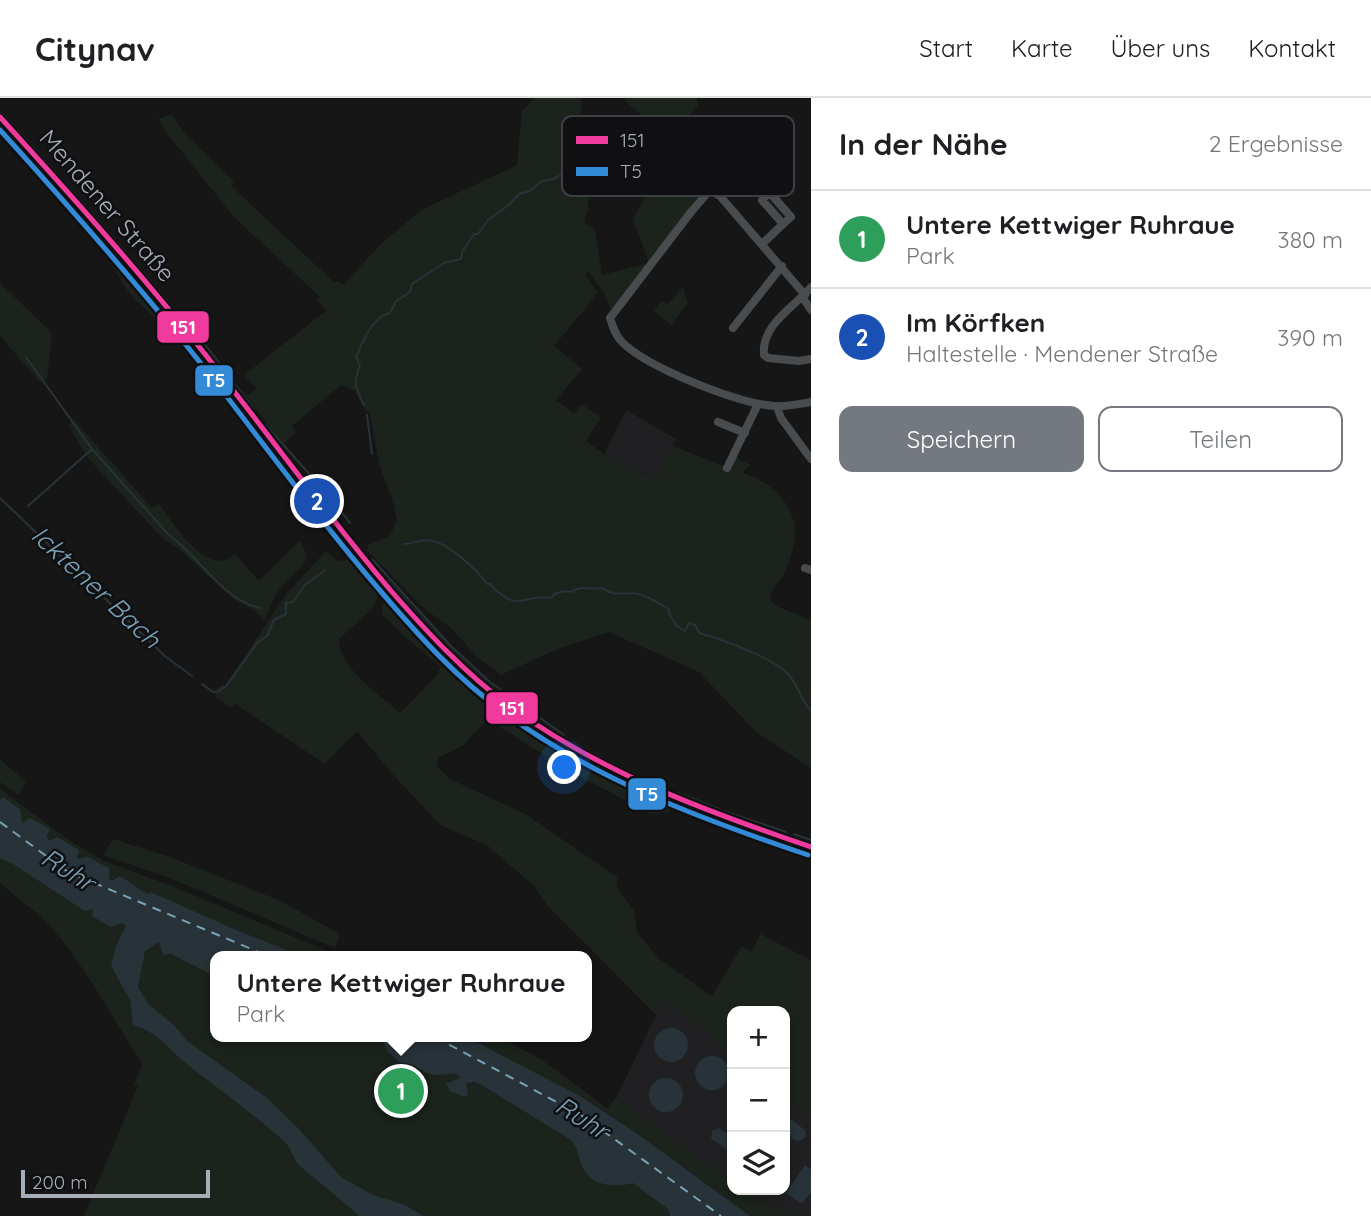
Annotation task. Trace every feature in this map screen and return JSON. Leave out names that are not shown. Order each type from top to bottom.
[{"type":"main road","name":"Mendener Straße","points":[[0,117],[86,211],[177,319],[356,550],[420,624],[456,660],[506,703],[548,733],[598,762],[688,804],[811,847]]},
{"type":"street","points":[[705,196],[610,318],[620,339],[669,371],[758,404],[777,407],[811,402]]},
{"type":"street","points":[[719,196],[782,267],[811,310]]},
{"type":"street","points":[[762,244],[783,224],[762,200],[767,196]]},
{"type":"street","points":[[733,328],[782,267]]},
{"type":"street","points":[[811,287],[804,297],[776,322],[763,350],[768,358],[811,359]]},
{"type":"street","points":[[727,468],[758,404]]},
{"type":"street","points":[[777,407],[781,418],[811,459]]},
{"type":"street","points":[[718,422],[745,433]]},
{"type":"shaded area","points":[[534,98],[581,98],[582,110],[578,116],[562,116],[562,196],[589,196],[584,222],[595,230],[602,275],[648,263],[613,309],[588,271],[585,274],[598,293],[554,346],[582,369],[556,400],[574,413],[582,404],[601,418],[586,441],[604,454],[655,479],[673,446],[730,469],[737,454],[740,460],[750,465],[742,473],[761,480],[784,501],[793,519],[795,540],[785,572],[773,589],[770,600],[778,607],[811,620],[811,768],[755,731],[699,672],[609,632],[555,650],[501,675],[477,657],[452,629],[421,606],[367,550],[368,545],[390,536],[397,520],[379,464],[370,414],[355,391],[341,385],[292,426],[296,432],[283,444],[246,396],[257,389],[244,375],[327,310],[317,301],[320,297],[233,216],[158,119],[172,114],[185,134],[234,181],[231,186],[335,283],[338,281],[343,285],[380,245],[421,210],[517,165],[522,111]]},
{"type":"shaded area","points":[[628,98],[697,98],[698,106],[688,116],[642,116],[625,101]]},
{"type":"shaded area","points":[[645,196],[699,196],[649,262],[633,219]]},
{"type":"shaded area","points":[[112,256],[173,329],[180,342],[129,293],[108,259]]},
{"type":"shaded area","points":[[0,283],[52,333],[47,379],[40,382],[0,336]]},
{"type":"shaded area","points":[[683,287],[688,303],[671,325],[654,311],[661,301],[668,304]]},
{"type":"shaded area","points":[[626,410],[676,439],[656,479],[604,454]]},
{"type":"shaded area","points":[[73,419],[152,508],[159,503],[182,535],[203,555],[214,560],[225,560],[235,554],[259,581],[300,540],[307,555],[303,565],[277,592],[264,620],[254,610],[232,598],[178,548],[162,538],[88,458],[69,426]]},
{"type":"shaded area","points":[[326,551],[338,561],[352,559],[379,593],[372,609],[339,639],[341,650],[353,671],[400,713],[437,675],[441,667],[382,614],[382,605],[386,600],[462,678],[510,718],[576,761],[669,809],[670,812],[651,814],[570,771],[487,719],[464,745],[438,758],[437,767],[452,780],[527,815],[617,877],[617,887],[634,911],[637,932],[658,958],[712,996],[742,946],[752,952],[760,934],[811,960],[811,1118],[790,1103],[790,1006],[727,1006],[727,1052],[696,1022],[664,999],[656,1015],[548,906],[535,887],[487,845],[440,825],[357,731],[325,764],[234,703],[232,708],[216,698],[215,689],[226,684],[287,593]]},
{"type":"shaded area","points":[[0,759],[26,782],[18,795],[0,782]]},
{"type":"shaded area","points":[[0,789],[66,838],[104,861],[172,886],[328,951],[290,951],[151,892],[147,894],[110,878],[109,868],[88,857],[78,859],[79,850],[57,837],[49,841],[47,836],[25,822],[22,823],[3,797],[0,800]]},
{"type":"shaded area","points":[[0,828],[210,952],[210,1042],[428,1042],[696,1216],[84,1216],[138,1086],[134,1085],[142,1064],[87,975],[62,941],[44,919],[0,883]]},
{"type":"shaded area","points":[[113,839],[170,857],[281,901],[340,934],[335,948],[172,879],[103,855]]},
{"type":"shaded area","points":[[664,999],[696,1022],[727,1052],[727,1175],[704,1163],[616,1098]]},
{"type":"shaded area","points":[[477,1042],[508,1042],[542,1060],[607,1108],[616,1098],[704,1163],[727,1175],[727,1195],[755,1195],[780,1214],[787,1208],[798,1216],[750,1216],[635,1132],[580,1096]]},
{"type":"shaded area","points":[[790,1103],[811,1118],[811,1216],[798,1216],[787,1208],[781,1214],[755,1195],[790,1195]]},
{"type":"water","name":"Ruhr","points":[[3,797],[20,809],[22,823],[30,818],[50,829],[47,836],[49,841],[57,837],[79,850],[77,859],[88,857],[109,868],[110,879],[120,876],[147,894],[151,892],[290,951],[210,951],[210,974],[171,954],[163,955],[159,942],[145,951],[138,987],[148,1004],[175,1026],[187,1041],[266,1097],[299,1129],[341,1177],[373,1195],[405,1205],[423,1216],[359,1216],[299,1165],[287,1145],[273,1132],[157,1037],[133,1025],[130,1000],[111,966],[116,946],[126,926],[123,923],[110,927],[92,916],[93,909],[85,911],[0,858],[0,800]]},
{"type":"water","points":[[671,1028],[683,1033],[688,1045],[683,1057],[671,1062],[659,1057],[654,1045],[659,1033]]},
{"type":"water","name":"Ruhr","points":[[383,1042],[477,1042],[580,1096],[635,1132],[750,1216],[670,1216],[668,1209],[633,1183],[611,1185],[592,1179],[581,1163],[577,1149],[568,1138],[480,1084],[466,1083],[468,1095],[465,1097],[450,1091],[446,1084],[460,1078],[458,1075],[435,1075],[400,1063],[388,1052]]},
{"type":"water","points":[[712,1056],[727,1065],[727,1081],[724,1085],[712,1090],[700,1085],[695,1073],[700,1061]]},
{"type":"water","points":[[666,1078],[678,1083],[683,1095],[678,1107],[666,1112],[654,1107],[649,1095],[654,1083]]},
{"type":"water","points":[[790,1119],[805,1130],[806,1136],[797,1141],[790,1136]]},
{"type":"water","points":[[719,1128],[727,1134],[727,1150],[711,1138],[712,1131]]},
{"type":"water","points":[[805,1165],[811,1169],[811,1192],[802,1204],[789,1195],[790,1187]]},
{"type":"waterway","points":[[364,405],[356,385],[360,365],[356,357],[373,324],[390,313],[396,301],[410,292],[412,284],[444,263],[461,259],[462,252],[474,234],[478,234],[488,220],[519,194],[530,191],[542,181],[562,175]]},
{"type":"waterway","points":[[185,318],[254,409]]},
{"type":"waterway","points":[[26,357],[92,449]]},
{"type":"waterway","points":[[367,415],[372,454]]},
{"type":"waterway","points":[[266,425],[350,523]]},
{"type":"waterway","points":[[28,506],[92,449],[168,534],[223,587],[235,597],[261,608]]},
{"type":"waterway","name":"Icktener Bach","points":[[0,498],[166,657],[192,676]]},
{"type":"waterway","name":"Icktener Bach","points":[[404,544],[427,540],[443,545],[476,571],[487,584],[515,601],[551,598],[560,592],[572,592],[582,588],[603,588],[611,593],[643,595],[669,609],[669,614],[677,626],[685,631],[689,623],[695,625],[699,633],[747,650],[781,668],[791,678],[811,711]]},
{"type":"waterway","points":[[372,559],[450,645],[490,682],[564,735]]},
{"type":"waterway","name":"Icktener Bach","points":[[202,684],[213,692],[218,692],[227,685],[258,642],[267,636],[274,620],[286,614],[286,603],[293,602],[305,585],[325,570]]},
{"type":"waterway","points":[[678,793],[719,809]]},
{"type":"waterway","points":[[724,811],[786,832]]},
{"type":"waterway","points":[[794,834],[811,840]]},
{"type":"ferry route","points":[[0,822],[68,872],[256,951]]},
{"type":"ferry route","points":[[444,1042],[581,1115],[721,1216]]},
{"type":"transit line","name":"151","points":[[0,117],[172,313],[392,592],[462,666],[508,705],[543,729],[616,770],[693,804],[811,847]]},
{"type":"transit line","name":"T5","points":[[0,130],[168,322],[362,569],[425,641],[469,685],[537,735],[611,777],[688,812],[808,855]]},
{"type":"place","name":"Im Körfken","points":[[317,501]]},
{"type":"place","name":"Untere Kettwiger Ruhraue","points":[[401,1091]]}]
